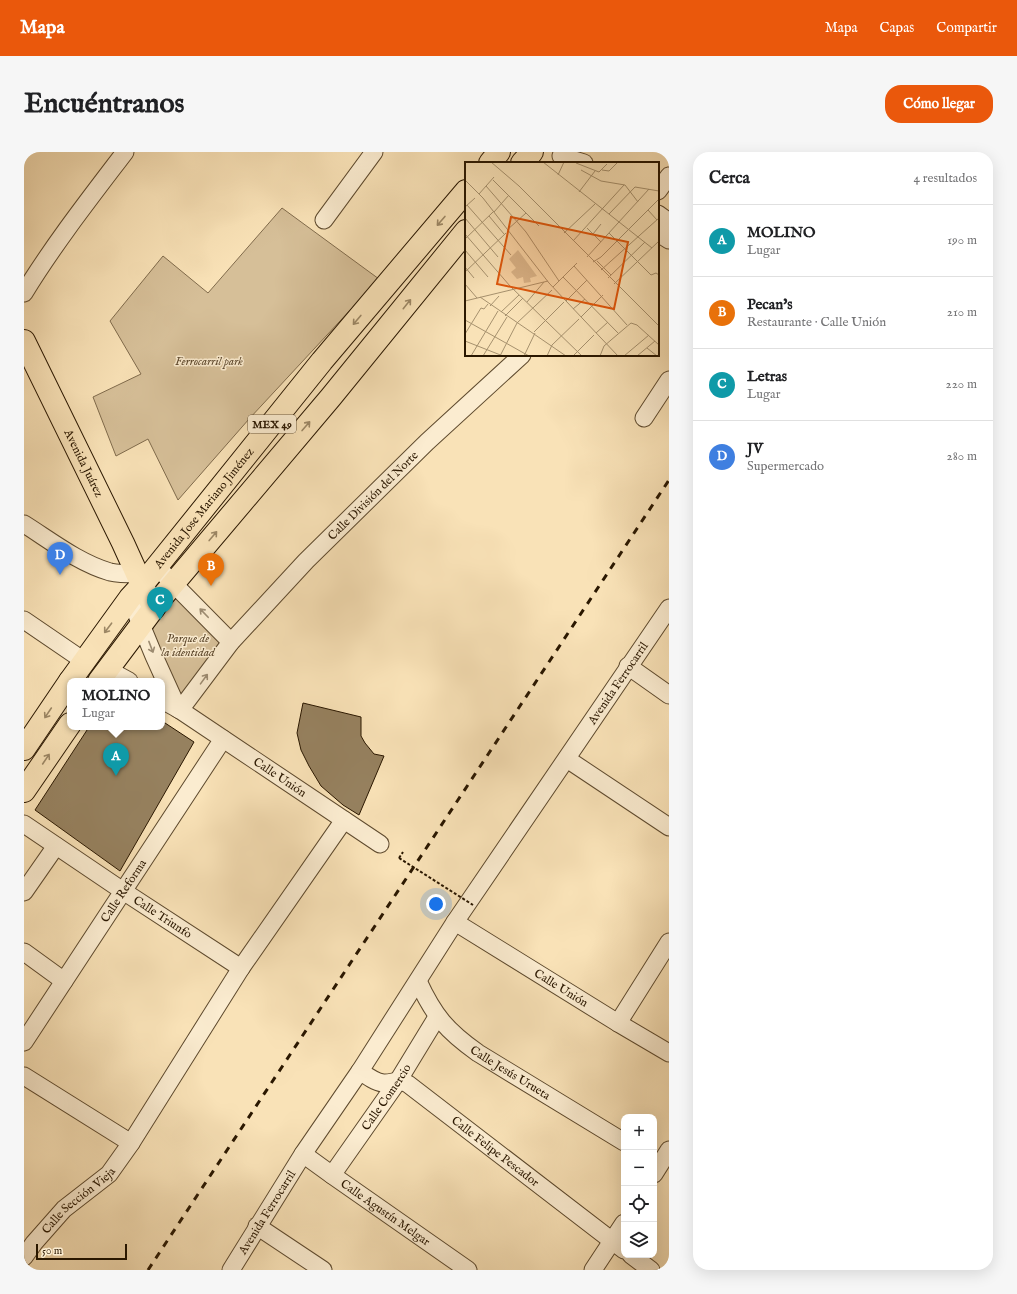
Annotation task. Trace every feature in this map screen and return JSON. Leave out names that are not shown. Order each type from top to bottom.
[{"type":"main road","points":[[491,162],[499,152]]},
{"type":"main road","points":[[523,162],[532,152]]},
{"type":"main road","name":"Avenida Jose Mariano Jiménez","points":[[72,678],[142,581],[322,361],[465,192]]},
{"type":"main road","name":"Avenida Jose Mariano Jiménez","points":[[103,675],[174,583],[331,397],[465,232]]},
{"type":"main road","name":"Avenida Juárez","points":[[24,341],[142,581]]},
{"type":"main road","points":[[142,581],[148,616]]},
{"type":"main road","name":"Avenida Jose Mariano Jiménez","points":[[24,749],[67,685]]},
{"type":"main road","points":[[24,791],[67,728]]},
{"type":"street","points":[[24,293],[38,270],[125,152]]},
{"type":"street","points":[[324,220],[374,152]]},
{"type":"street","points":[[560,157],[580,162]]},
{"type":"street","points":[[659,190],[669,176]]},
{"type":"street","points":[[659,215],[669,222]]},
{"type":"street","points":[[659,234],[669,240]]},
{"type":"street","name":"Calle División del Norte","points":[[230,642],[306,561],[427,442],[521,356]]},
{"type":"street","points":[[644,418],[669,380]]},
{"type":"street","points":[[24,524],[76,556],[110,572],[123,574],[142,581],[174,583],[230,642],[179,710],[165,680]]},
{"type":"street","name":"Avenida Ferrocarril","points":[[230,1270],[303,1154],[360,1071],[455,922],[567,759],[628,666],[669,608]]},
{"type":"street","points":[[148,616],[157,663],[164,678]]},
{"type":"street","points":[[24,620],[84,661]]},
{"type":"street","points":[[628,666],[669,695]]},
{"type":"street","points":[[103,675],[116,678]]},
{"type":"street","name":"Calle Unión","points":[[165,702],[380,844]]},
{"type":"street","name":"Calle Reforma","points":[[24,1042],[223,739]]},
{"type":"street","points":[[567,759],[669,827]]},
{"type":"street","name":"Calle Sección Vieja","points":[[24,1257],[34,1243],[64,1209],[108,1174],[131,1143],[241,968],[344,820]]},
{"type":"street","name":"Calle Triunfo","points":[[24,824],[241,968]]},
{"type":"street","points":[[24,892],[56,846]]},
{"type":"street","name":"Calle Unión","points":[[455,922],[669,1053]]},
{"type":"street","points":[[618,1023],[669,942]]},
{"type":"street","points":[[24,952],[64,981]]},
{"type":"street","name":"Calle Jesús Urueta","points":[[418,981],[425,997],[437,1017],[449,1031],[478,1053],[621,1140]]},
{"type":"street","name":"Calle Comercio","points":[[332,1175],[398,1080],[437,1017]]},
{"type":"street","points":[[360,1071],[380,1082],[388,1083],[398,1080]]},
{"type":"street","points":[[24,1076],[131,1143]]},
{"type":"street","name":"Calle Felipe Pescador","points":[[398,1080],[408,1084],[618,1246]]},
{"type":"street","name":"Calle Agustín Melgar","points":[[303,1154],[468,1270]]},
{"type":"street","points":[[257,1226],[324,1270]]},
{"type":"street","points":[[593,1270],[618,1246],[621,1234]]},
{"type":"street","points":[[635,1258],[651,1270]]},
{"type":"path","points":[[403,852],[399,858],[473,905]]},
{"type":"green space","name":"Ferrocarril park","points":[[282,208],[379,279],[249,419],[178,500],[148,439],[116,456],[93,397],[141,374],[110,321],[163,256],[208,293]]},
{"type":"green space","name":"Parque de la identidad","points":[[175,589],[226,642],[179,706],[152,630]]},
{"type":"building","points":[[303,703],[361,717],[361,736],[365,743],[374,754],[384,756],[359,815],[343,805],[321,786],[301,750],[297,733]]},
{"type":"building","points":[[165,723],[194,742],[120,871],[35,810],[87,730],[165,730]]},
{"type":"railway","points":[[148,1270],[669,480]]},
{"type":"place","name":"JV","points":[[60,575]]},
{"type":"place","name":"Pecan's","points":[[211,586]]},
{"type":"place","name":"Letras","points":[[160,620]]},
{"type":"place","name":"MOLINO","points":[[116,776]]}]
